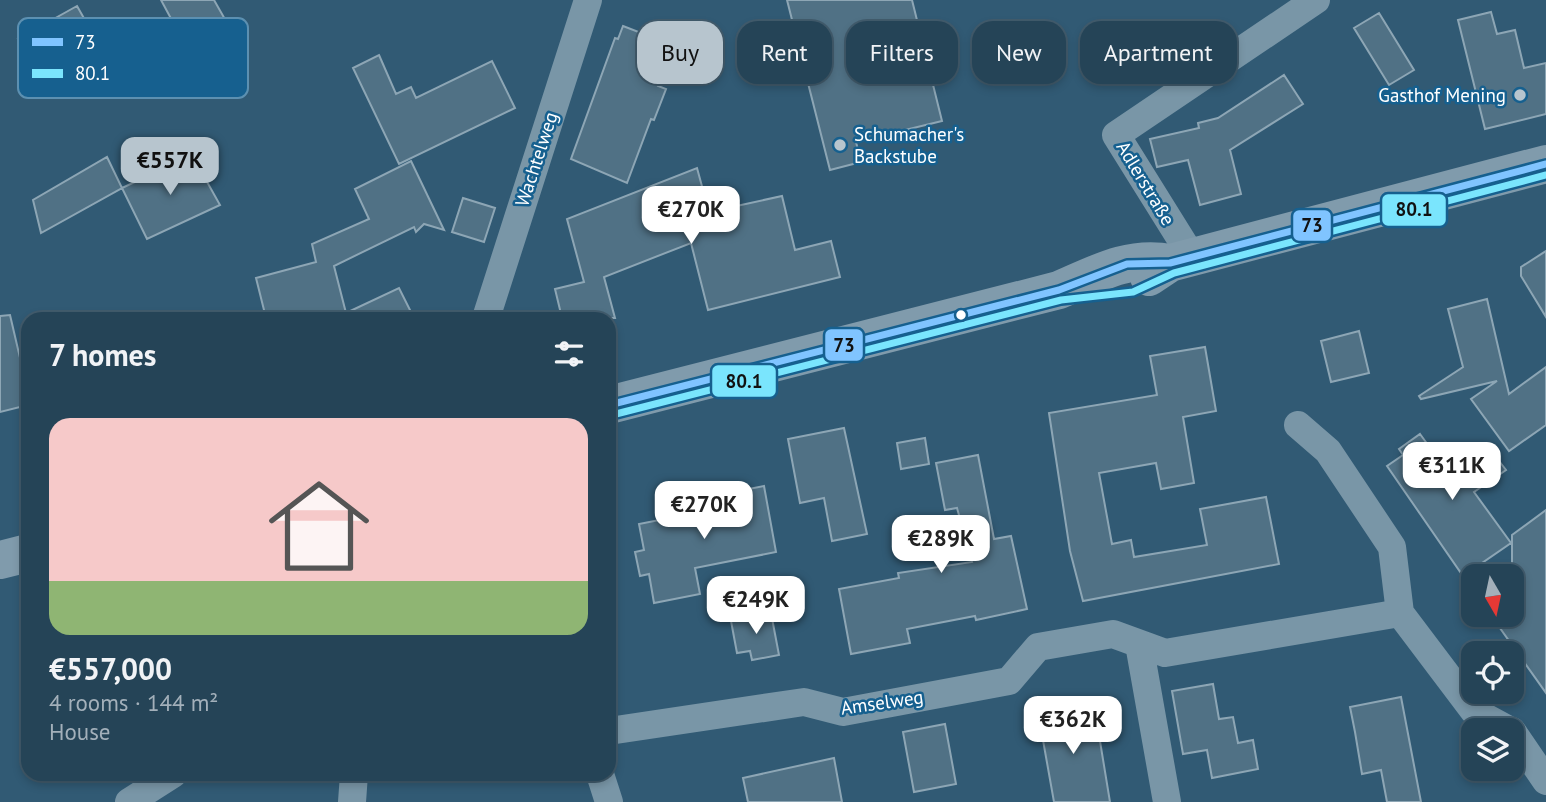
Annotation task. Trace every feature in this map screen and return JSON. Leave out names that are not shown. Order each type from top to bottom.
[{"type":"main road","points":[[616,403],[1059,290],[1112,286],[1153,276],[1181,260],[1546,164]]},
{"type":"main road","points":[[0,560],[21,555]]},
{"type":"street","name":"Wachtelweg","points":[[488,312],[588,0]]},
{"type":"street","name":"Adlerstraße","points":[[1181,260],[1116,135],[1316,0]]},
{"type":"street","points":[[1298,425],[1328,451],[1392,547],[1400,613],[1474,711],[1487,718]]},
{"type":"street","name":"Amselweg","points":[[616,731],[804,702],[843,712],[1009,681],[1038,647],[1113,634],[1165,653],[1400,613]]},
{"type":"street","points":[[1139,644],[1167,802]]},
{"type":"street","points":[[1524,750],[1546,781]]},
{"type":"street","points":[[129,802],[162,781]]},
{"type":"street","points":[[352,802],[354,781]]},
{"type":"street","points":[[602,781],[609,802]]},
{"type":"building","points":[[161,0],[214,0],[224,18],[171,18]]},
{"type":"building","points":[[787,0],[912,0],[917,21],[846,21],[846,84],[933,84],[942,121],[856,142],[861,162],[830,170],[808,84],[832,84],[832,21],[792,21]]},
{"type":"building","points":[[77,6],[84,18],[56,18]]},
{"type":"building","points":[[1491,12],[1497,34],[1515,30],[1524,68],[1546,63],[1546,114],[1485,129],[1458,20]]},
{"type":"building","points":[[1379,13],[1414,70],[1389,85],[1354,28]]},
{"type":"building","points":[[623,26],[637,31],[637,84],[659,84],[666,89],[654,120],[651,119],[627,183],[571,159],[615,38],[618,39]]},
{"type":"building","points":[[379,55],[396,94],[411,87],[416,98],[492,61],[515,108],[399,164],[353,68]]},
{"type":"building","points":[[1284,75],[1303,104],[1230,150],[1241,194],[1200,205],[1188,160],[1157,167],[1150,139],[1199,128],[1198,123],[1218,118]]},
{"type":"building","points":[[192,155],[220,205],[147,239],[122,188]]},
{"type":"building","points":[[107,157],[122,188],[41,233],[33,200]]},
{"type":"building","points":[[411,161],[444,230],[424,224],[416,232],[414,227],[334,266],[346,312],[264,312],[256,278],[316,262],[312,244],[369,219],[355,189]]},
{"type":"building","points":[[697,168],[709,212],[782,196],[795,250],[831,241],[840,277],[708,310],[691,243],[604,277],[613,312],[561,312],[555,289],[584,282],[567,219]]},
{"type":"building","points":[[463,198],[495,208],[484,242],[452,232]]},
{"type":"building","points":[[1546,251],[1546,317],[1521,276],[1521,267]]},
{"type":"building","points":[[399,288],[411,312],[348,312]]},
{"type":"building","points":[[1487,299],[1509,394],[1546,367],[1546,425],[1509,451],[1471,399],[1497,381],[1421,399],[1419,396],[1463,367],[1448,309]]},
{"type":"building","points":[[10,315],[21,362],[21,407],[0,412],[0,316]]},
{"type":"building","points":[[1359,331],[1369,373],[1331,382],[1321,341]]},
{"type":"building","points":[[1205,347],[1216,411],[1183,417],[1194,483],[1161,489],[1156,463],[1099,473],[1112,544],[1131,540],[1134,557],[1207,545],[1200,509],[1266,497],[1279,564],[1083,601],[1070,551],[1049,413],[1157,395],[1150,356]]},
{"type":"building","points":[[844,428],[867,534],[832,541],[824,498],[800,503],[788,439]]},
{"type":"building","points":[[1420,434],[1450,475],[1489,448],[1506,470],[1474,492],[1511,543],[1480,564],[1461,564],[1461,573],[1387,466],[1403,455],[1399,449]]},
{"type":"building","points":[[925,438],[929,464],[901,469],[897,443]]},
{"type":"building","points":[[978,455],[994,539],[1011,536],[1027,609],[976,620],[975,616],[907,629],[910,643],[851,654],[839,589],[899,578],[898,573],[972,562],[957,508],[945,510],[936,463]]},
{"type":"building","points":[[764,486],[776,552],[695,568],[700,594],[654,603],[649,574],[640,576],[635,552],[644,550],[639,524],[695,513],[693,500]]},
{"type":"building","points":[[1546,510],[1546,693],[1524,662],[1524,641],[1509,641],[1499,627],[1524,627],[1524,564],[1512,564],[1512,535]]},
{"type":"building","points":[[771,613],[779,655],[752,660],[750,651],[737,653],[731,621]]},
{"type":"building","points":[[1213,684],[1219,719],[1233,717],[1238,743],[1253,740],[1258,769],[1212,778],[1207,750],[1183,754],[1172,691]]},
{"type":"building","points":[[1401,697],[1421,802],[1387,802],[1381,770],[1362,774],[1350,707]]},
{"type":"building","points":[[1084,703],[1089,731],[1098,729],[1110,802],[1054,802],[1038,712]]},
{"type":"building","points":[[945,724],[956,784],[914,792],[903,732]]},
{"type":"building","points":[[834,758],[842,802],[748,802],[743,778]]},
{"type":"transit line","name":"73","points":[[616,403],[1059,290],[1127,264],[1170,263],[1546,164]]},
{"type":"transit line","name":"80.1","points":[[616,414],[1061,300],[1133,292],[1174,273],[1546,175]]},
{"type":"place","name":"Gasthof Mening","points":[[1520,95]]},
{"type":"place","name":"Schumacher's Backstube","points":[[840,145]]}]
